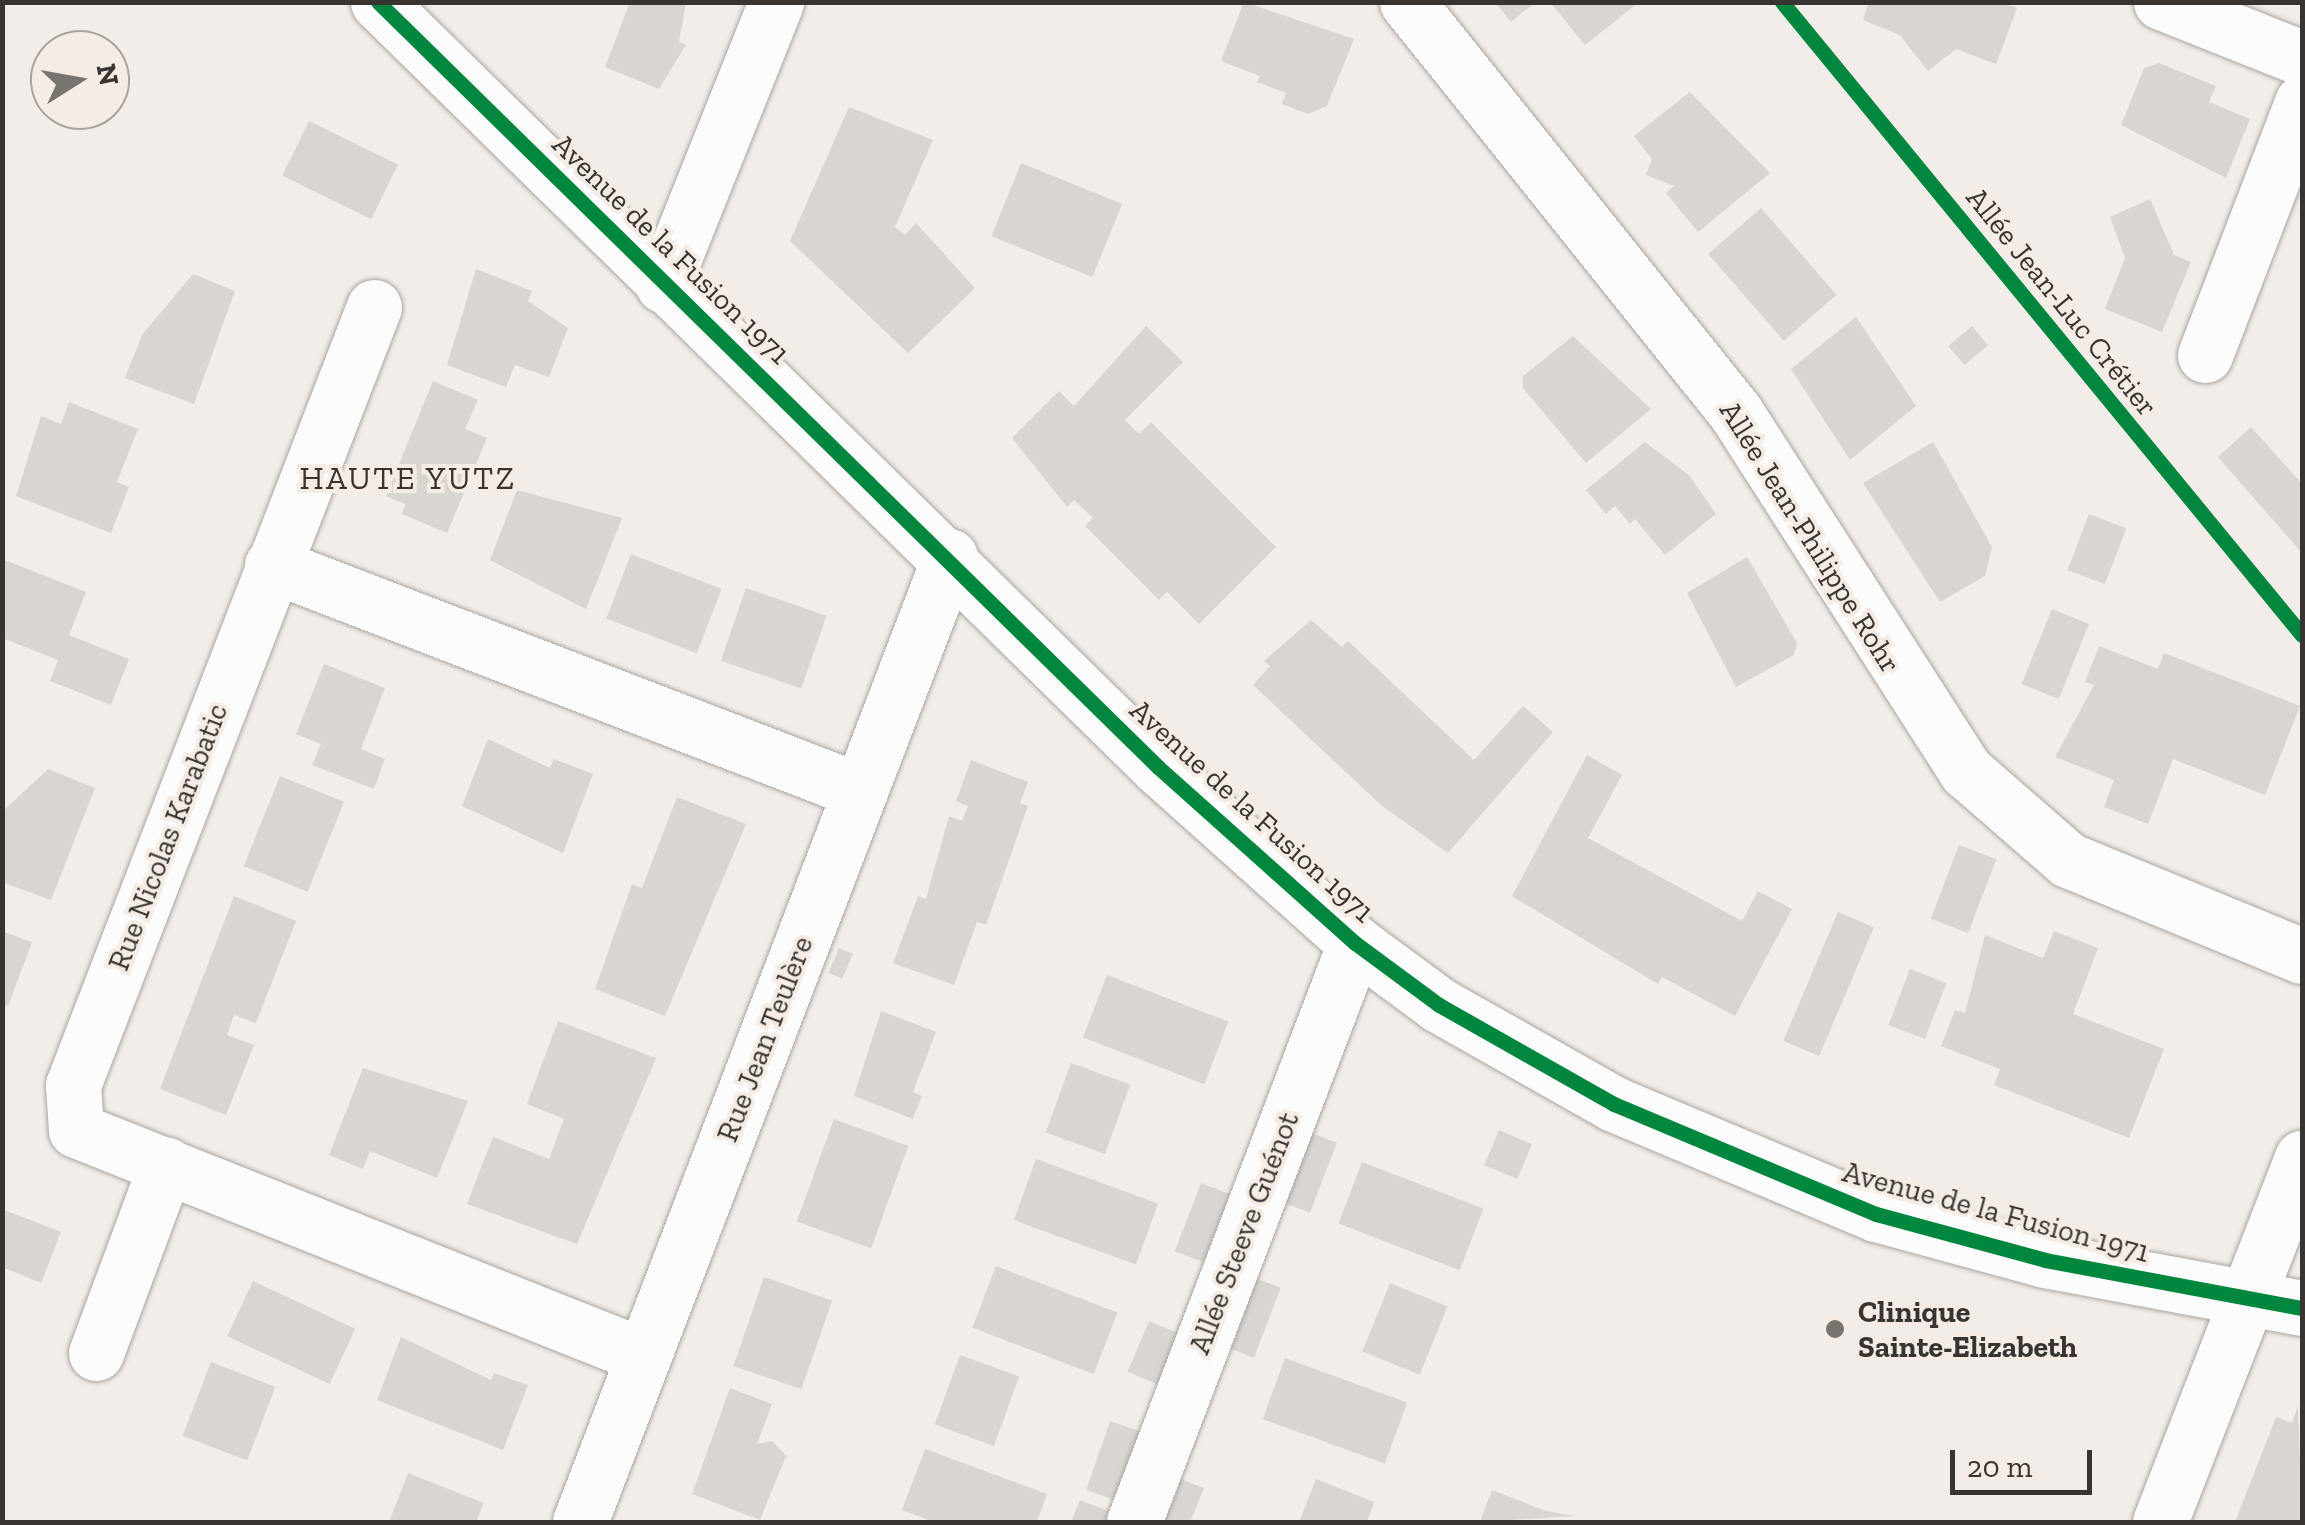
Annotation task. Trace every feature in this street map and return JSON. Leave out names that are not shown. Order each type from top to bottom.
[{"type":"street","name":"Avenue de la Fusion 1971","points":[[378,2],[664,285],[950,556],[1158,768],[1355,943],[1528,1059],[1737,1160],[1876,1214],[2246,1302],[2302,1308]]},
{"type":"street","points":[[664,285],[776,2]]},
{"type":"street","name":"Allée Jean-Philippe Rohr","points":[[1407,2],[1736,413],[1966,771],[2068,860],[2302,956]]},
{"type":"street","points":[[2161,2],[2302,58]]},
{"type":"street","points":[[2205,355],[2302,102]]},
{"type":"street","points":[[374,307],[272,565],[860,791]]},
{"type":"street","name":"Rue Jean Teulère","points":[[580,1522],[950,556]]},
{"type":"street","name":"Rue Nicolas Karabatic","points":[[272,565],[72,1085],[76,1130],[644,1356]]},
{"type":"street","name":"Allée Steeve Guénot","points":[[1134,1522],[1355,943]]},
{"type":"street","points":[[2160,1522],[2302,1158]]},
{"type":"street","points":[[96,1353],[166,1165]]},
{"type":"building","points":[[630,2],[686,2],[679,42],[686,45],[659,89],[605,67]]},
{"type":"building","points":[[1244,2],[1354,39],[1327,106],[1308,114],[1282,104],[1286,93],[1257,82],[1260,76],[1221,61]]},
{"type":"building","points":[[1495,2],[1535,2],[1511,22]]},
{"type":"building","points":[[1550,2],[1639,2],[1585,45]]},
{"type":"building","points":[[1869,2],[2001,2],[2017,8],[1996,64],[1956,49],[1928,71],[1900,35],[1863,20]]},
{"type":"building","points":[[2159,63],[2216,86],[2209,102],[2250,119],[2226,178],[2121,125],[2144,68]]},
{"type":"building","points":[[1690,92],[1770,173],[1698,232],[1666,193],[1674,186],[1646,175],[1652,159],[1634,136]]},
{"type":"building","points":[[849,107],[933,140],[895,227],[905,235],[916,223],[975,288],[908,353],[790,241]]},
{"type":"building","points":[[309,121],[398,164],[371,219],[282,176]]},
{"type":"building","points":[[1021,163],[1122,204],[1092,277],[991,236]]},
{"type":"building","points":[[2150,199],[2174,255],[2191,262],[2162,332],[2105,309],[2125,258],[2110,217]]},
{"type":"building","points":[[1761,208],[1836,295],[1784,341],[1708,254]]},
{"type":"building","points":[[476,269],[532,291],[528,301],[568,328],[549,377],[515,365],[506,387],[447,365]]},
{"type":"building","points":[[193,274],[235,291],[194,404],[125,378],[142,335]]},
{"type":"building","points":[[1856,317],[1916,406],[1850,460],[1791,369]]},
{"type":"building","points":[[1146,326],[1183,362],[1125,420],[1139,434],[1151,422],[1276,547],[1199,624],[1167,592],[1159,600],[1085,526],[1093,518],[1074,500],[1067,507],[1012,438],[1059,391],[1074,406]]},
{"type":"building","points":[[1972,326],[1988,345],[1964,365],[1948,346]]},
{"type":"building","points":[[1573,336],[1651,409],[1586,463],[1523,388],[1523,376]]},
{"type":"building","points":[[433,381],[478,400],[465,429],[487,438],[447,533],[402,514],[405,504],[386,496]]},
{"type":"building","points":[[69,402],[138,429],[117,482],[129,487],[111,533],[16,496],[41,416],[61,424]]},
{"type":"building","points":[[2251,427],[2302,484],[2302,553],[2218,457]]},
{"type":"building","points":[[1645,442],[1689,475],[1716,514],[1665,555],[1635,519],[1630,524],[1615,506],[1606,514],[1586,490]]},
{"type":"building","points":[[1933,442],[1992,547],[1985,576],[1940,602],[1863,483]]},
{"type":"building","points":[[517,490],[622,518],[586,609],[490,560]]},
{"type":"building","points":[[2089,514],[2126,528],[2105,584],[2067,570]]},
{"type":"building","points":[[631,554],[722,589],[697,653],[606,618]]},
{"type":"building","points":[[1747,557],[1797,643],[1794,655],[1736,687],[1687,593]]},
{"type":"building","points":[[5,560],[86,592],[69,635],[129,659],[111,705],[50,681],[58,660],[2,638]]},
{"type":"building","points":[[746,588],[826,616],[801,688],[721,661]]},
{"type":"building","points":[[2052,609],[2089,624],[2059,699],[2022,684]]},
{"type":"building","points":[[1311,620],[1342,647],[1348,641],[1474,760],[1523,706],[1553,732],[1448,853],[1381,805],[1253,685],[1270,666],[1264,661]]},
{"type":"building","points":[[2099,646],[2158,669],[2164,653],[2300,706],[2265,795],[2173,759],[2148,824],[2104,807],[2114,780],[2055,757],[2094,685],[2085,682]]},
{"type":"building","points":[[324,664],[385,688],[361,749],[385,759],[374,789],[312,765],[321,744],[296,734]]},
{"type":"building","points":[[488,739],[550,768],[554,759],[593,774],[563,853],[462,806]]},
{"type":"building","points":[[1587,755],[1622,775],[1588,838],[1742,921],[1758,891],[1792,909],[1735,1016],[1662,977],[1658,984],[1512,896]]},
{"type":"building","points":[[971,760],[1028,782],[1020,803],[1028,806],[986,925],[977,922],[954,985],[893,963],[918,896],[926,899],[949,816],[962,821],[968,806],[956,801]]},
{"type":"building","points":[[48,769],[95,788],[51,900],[2,882],[2,812]]},
{"type":"building","points":[[280,776],[344,802],[308,892],[244,866]]},
{"type":"building","points":[[677,797],[746,824],[665,1016],[595,989],[632,884],[642,888]]},
{"type":"building","points":[[1959,845],[1996,859],[1968,933],[1931,919]]},
{"type":"building","points":[[234,896],[296,921],[256,1023],[234,1015],[227,1035],[254,1045],[226,1115],[160,1089]]},
{"type":"building","points":[[1838,912],[1874,927],[1819,1056],[1783,1041]]},
{"type":"building","points":[[2,931],[32,942],[8,1006],[2,1004]]},
{"type":"building","points":[[2054,931],[2098,948],[2073,1014],[2164,1049],[2129,1138],[1994,1085],[2000,1069],[1941,1046],[1955,1010],[1965,1013],[1985,935],[2043,958]]},
{"type":"building","points":[[839,948],[853,954],[842,979],[828,973]]},
{"type":"building","points":[[1910,969],[1946,983],[1925,1039],[1888,1025]]},
{"type":"building","points":[[1107,975],[1228,1022],[1204,1084],[1083,1038]]},
{"type":"building","points":[[881,1011],[936,1032],[913,1092],[922,1096],[913,1119],[854,1096]]},
{"type":"building","points":[[558,1021],[656,1058],[577,1244],[467,1204],[493,1137],[549,1159],[564,1119],[527,1104]]},
{"type":"building","points":[[1071,1063],[1130,1085],[1105,1154],[1046,1133]]},
{"type":"building","points":[[363,1068],[468,1101],[437,1178],[370,1151],[363,1169],[329,1155]]},
{"type":"building","points":[[834,1119],[908,1146],[871,1248],[797,1221]]},
{"type":"building","points":[[1499,1130],[1532,1144],[1517,1179],[1484,1165]]},
{"type":"building","points":[[1306,1131],[1337,1143],[1310,1213],[1279,1201]]},
{"type":"building","points":[[1036,1159],[1158,1203],[1136,1265],[1014,1220]]},
{"type":"building","points":[[1362,1162],[1483,1209],[1460,1270],[1338,1224]]},
{"type":"building","points":[[1201,1183],[1233,1195],[1207,1263],[1175,1251]]},
{"type":"building","points":[[2,1209],[61,1232],[41,1283],[2,1267]]},
{"type":"building","points":[[996,1266],[1117,1313],[1094,1374],[972,1328]]},
{"type":"building","points":[[1250,1276],[1281,1288],[1254,1358],[1223,1346]]},
{"type":"building","points":[[764,1277],[832,1300],[801,1389],[733,1366]]},
{"type":"building","points":[[253,1281],[355,1329],[330,1384],[227,1336]]},
{"type":"building","points":[[1390,1283],[1447,1306],[1420,1375],[1362,1352]]},
{"type":"building","points":[[1149,1321],[1180,1334],[1159,1385],[1128,1372]]},
{"type":"building","points":[[401,1337],[491,1380],[494,1373],[528,1385],[503,1450],[377,1400]]},
{"type":"building","points":[[960,1355],[1019,1377],[994,1446],[935,1425]]},
{"type":"building","points":[[1285,1358],[1407,1402],[1385,1464],[1263,1419]]},
{"type":"building","points":[[211,1362],[275,1387],[247,1460],[183,1436]]},
{"type":"building","points":[[730,1388],[772,1404],[757,1444],[772,1441],[786,1456],[760,1520],[692,1494]]},
{"type":"building","points":[[2298,1406],[2302,1522],[2235,1522],[2276,1417],[2292,1423]]},
{"type":"building","points":[[1110,1421],[1142,1432],[1118,1501],[1086,1490]]},
{"type":"building","points":[[925,1449],[1047,1494],[1037,1522],[934,1522],[902,1510]]},
{"type":"building","points":[[408,1473],[484,1503],[476,1522],[389,1522]]},
{"type":"building","points":[[1173,1476],[1204,1488],[1190,1522],[1155,1522]]},
{"type":"building","points":[[1316,1479],[1374,1502],[1367,1522],[1299,1522]]},
{"type":"building","points":[[1492,1490],[1546,1511],[1575,1516],[1480,1522]]},
{"type":"building","points":[[1080,1500],[1111,1512],[1107,1522],[1071,1522]]},
{"type":"cycle path","points":[[378,2],[1158,767],[1355,943],[1439,1005],[1614,1104],[1876,1214],[2045,1260],[2302,1308]]},
{"type":"cycle path","name":"Allée Jean-Luc Crétier","points":[[1782,2],[2302,635]]},
{"type":"place","name":"Clinique Sainte-Elizabeth","points":[[1835,1329]]},
{"type":"district","name":"HAUTE YUTZ","points":[[408,478]]}]
